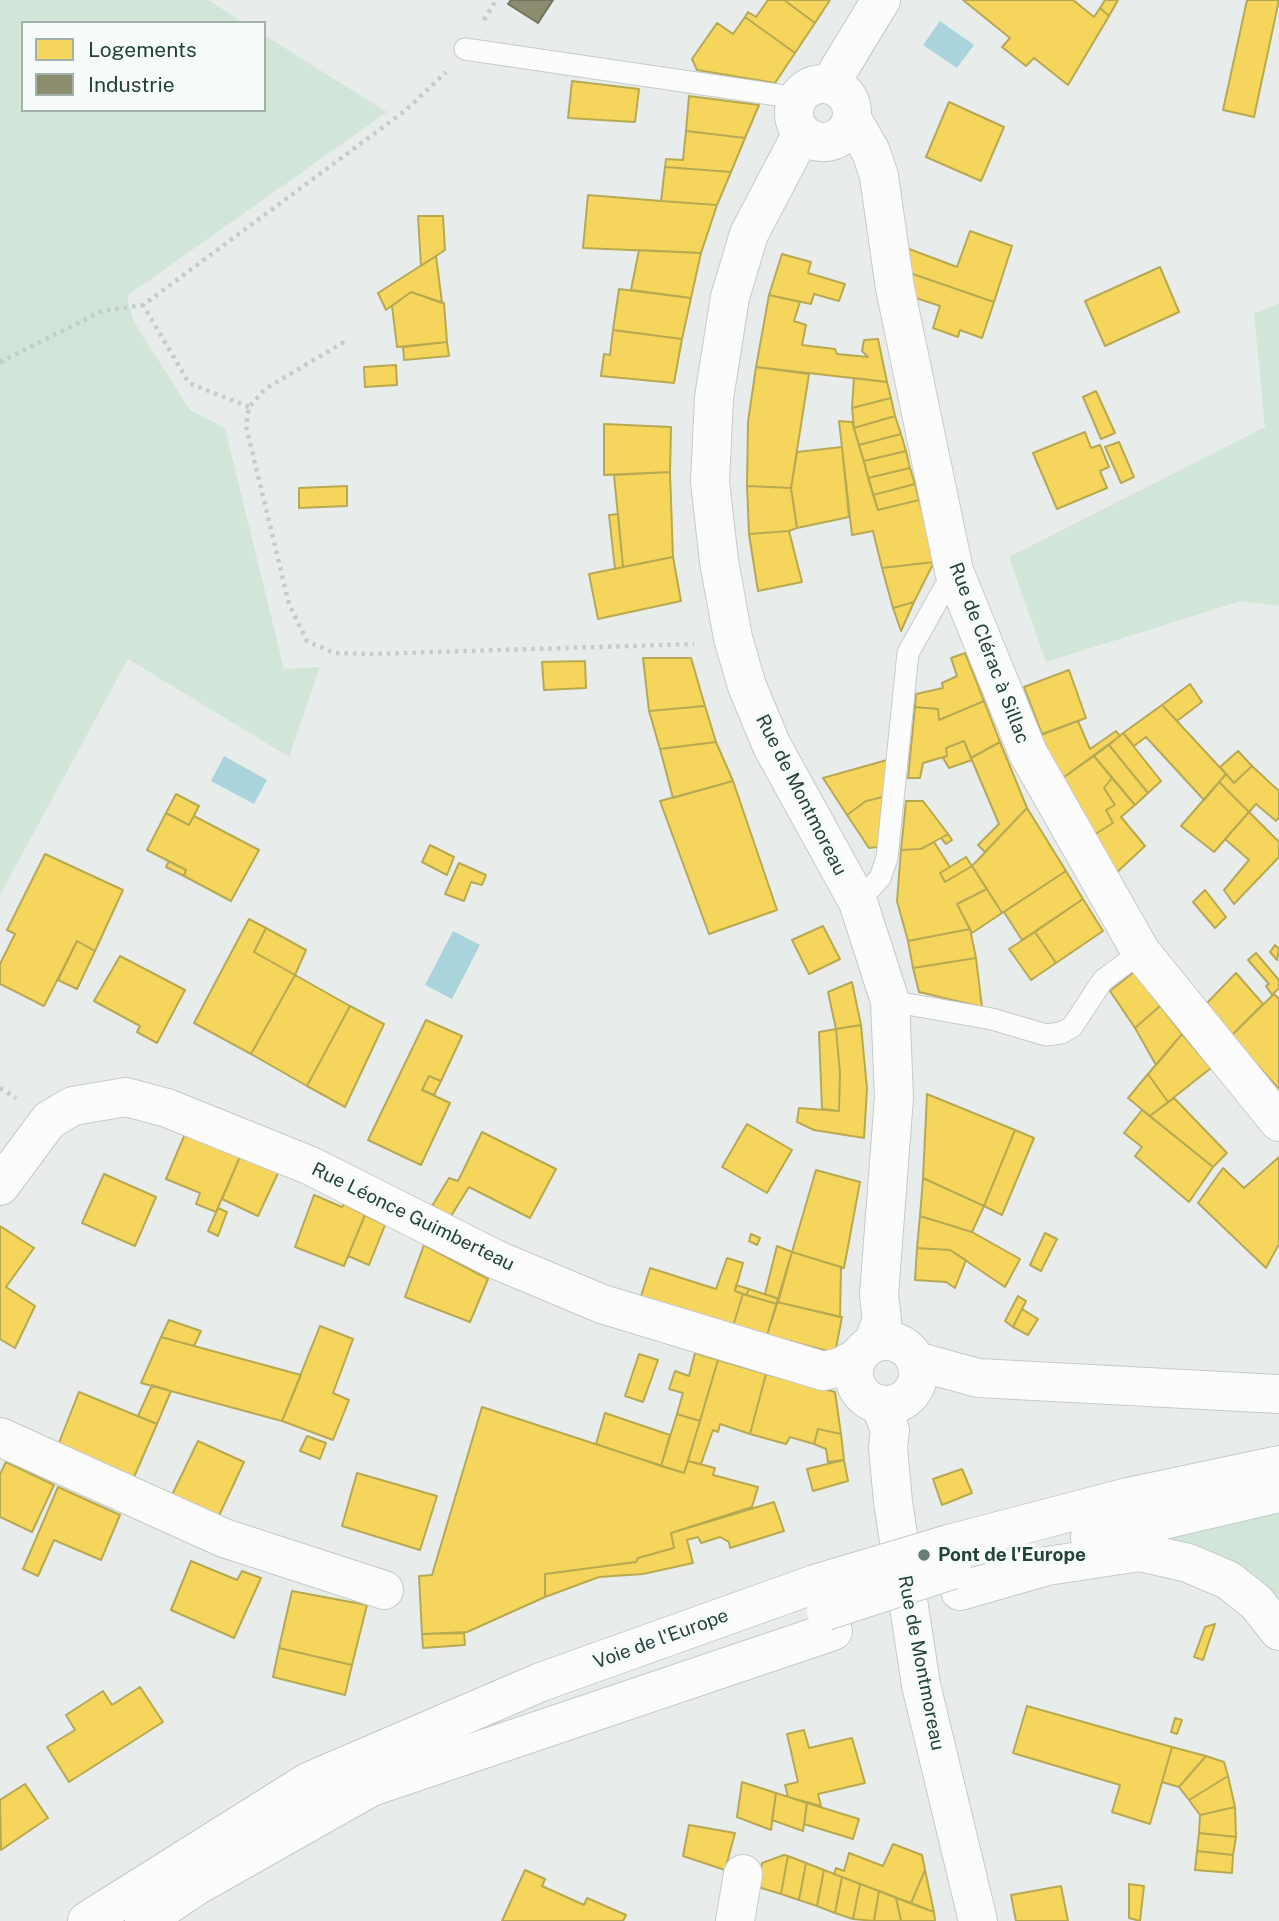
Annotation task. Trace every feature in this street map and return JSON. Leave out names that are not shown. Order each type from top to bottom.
[{"type":"main road","name":"Rue de Montmoreau","points":[[865,1351],[882,1320],[879,1295],[894,1097],[890,1001],[858,902],[772,746],[747,687],[733,638],[719,561],[710,482],[718,367],[730,297],[749,234],[810,105],[881,0]]},
{"type":"main road","points":[[845,94],[850,102],[852,119],[843,135],[835,140],[817,141],[810,105],[845,94]]},
{"type":"main road","name":"Rue de Clérac à Sillac","points":[[852,119],[871,152],[879,176],[895,288],[954,571],[1028,753],[1141,952],[1279,1122]]},
{"type":"main road","name":"Rue Léonce Guimberteau","points":[[0,1186],[49,1120],[74,1106],[126,1097],[167,1108],[311,1166],[497,1260],[613,1308],[823,1371],[840,1367],[865,1351]]},
{"type":"main road","points":[[883,1341],[903,1345],[916,1361],[918,1380],[914,1389],[899,1402],[880,1404],[863,1395],[857,1387],[854,1378],[865,1351],[883,1341]]},
{"type":"main road","points":[[916,1361],[978,1378],[1279,1394]]},
{"type":"main road","name":"Rue de Montmoreau","points":[[880,1404],[890,1430],[888,1448],[893,1502],[921,1685],[978,1921]]},
{"type":"main road","points":[[0,1437],[224,1538],[384,1590]]},
{"type":"main road","name":"Voie de l'Europe","points":[[144,1921],[196,1886],[371,1787],[603,1687],[825,1609],[953,1568],[1128,1497],[1279,1465]]},
{"type":"main road","points":[[953,1568],[1279,1493]]},
{"type":"main road","points":[[953,1568],[1047,1566],[1140,1552],[1188,1563],[1228,1580],[1256,1602],[1279,1631]]},
{"type":"main road","name":"Voie de l'Europe","points":[[87,1921],[308,1782],[541,1682],[825,1609]]},
{"type":"main road","points":[[735,1921],[743,1874]]},
{"type":"lane","points":[[465,49],[810,105]]},
{"type":"lane","points":[[858,902],[880,878],[887,858],[908,653],[954,571]]},
{"type":"lane","points":[[890,1001],[992,1019],[1046,1035],[1061,1033],[1072,1027],[1103,980],[1141,952]]},
{"type":"path","points":[[0,362],[102,311],[143,305],[406,110],[460,58],[496,0]]},
{"type":"path","points":[[143,305],[189,383],[249,407]]},
{"type":"path","points":[[344,342],[265,389],[249,407],[246,426],[289,604],[307,640],[334,653],[372,654],[697,644],[733,638]]},
{"type":"green space","points":[[0,0],[208,0],[241,21],[21,21],[21,112],[266,112],[266,36],[387,112],[127,296],[133,320],[190,410],[225,428],[284,669],[320,667],[289,757],[128,659],[0,895]]},
{"type":"green space","points":[[1279,303],[1279,606],[1241,601],[1046,662],[1009,557],[1265,427],[1254,314]]},
{"type":"green space","points":[[1279,1507],[1279,1607],[1131,1534]]},
{"type":"water","points":[[940,21],[974,45],[957,68],[923,45]]},
{"type":"water","points":[[224,756],[267,780],[254,804],[211,781]]},
{"type":"water","points":[[453,931],[480,945],[452,999],[425,985]]},
{"type":"building: Logements","points":[[768,0],[784,0],[815,23],[795,53],[745,17],[748,12],[756,17]]},
{"type":"building: Logements","points":[[784,0],[830,0],[815,23]]},
{"type":"building: Logements","points":[[963,0],[1073,0],[1094,17],[1100,8],[1109,16],[1068,85],[1034,58],[1026,66],[1002,47],[1010,38]]},
{"type":"building: Logements","points":[[1105,0],[1118,0],[1109,16],[1100,8]]},
{"type":"building: Logements","points":[[1247,0],[1279,0],[1254,117],[1223,110]]},
{"type":"building: Logements","points":[[745,17],[795,53],[775,83],[697,70],[692,59],[717,23],[733,34]]},
{"type":"building: Logements","points":[[572,81],[639,89],[635,122],[568,118]]},
{"type":"building: Logements","points":[[689,96],[759,105],[745,138],[686,131]]},
{"type":"building: Logements","points":[[949,102],[1004,127],[981,181],[926,157]]},
{"type":"building: Logements","points":[[686,131],[745,138],[731,172],[665,167],[666,159],[683,160]]},
{"type":"building: Logements","points":[[665,167],[731,172],[717,205],[661,201]]},
{"type":"building: Logements","points":[[588,195],[717,205],[701,253],[583,248]]},
{"type":"building: Logements","points":[[418,216],[443,216],[445,250],[421,266]]},
{"type":"building: Logements","points":[[970,231],[1012,246],[994,302],[907,272],[904,247],[957,267]]},
{"type":"building: Logements","points":[[639,250],[701,253],[691,298],[631,290]]},
{"type":"building: Logements","points":[[782,254],[811,262],[808,273],[845,284],[839,301],[814,294],[811,304],[769,295]]},
{"type":"building: Logements","points":[[436,256],[442,303],[411,292],[386,310],[378,293]]},
{"type":"building: Logements","points":[[1160,267],[1179,312],[1105,346],[1085,301]]},
{"type":"building: Logements","points":[[907,272],[994,302],[982,338],[960,330],[958,337],[933,328],[940,306],[910,296]]},
{"type":"building: Logements","points":[[619,289],[691,298],[682,339],[613,330]]},
{"type":"building: Logements","points":[[411,292],[444,303],[447,342],[397,347],[392,306]]},
{"type":"building: Logements","points":[[769,295],[800,302],[794,321],[806,325],[802,345],[835,349],[837,354],[868,357],[862,351],[864,340],[878,339],[887,382],[756,367]]},
{"type":"building: Logements","points":[[613,330],[682,339],[674,383],[601,376],[604,354],[610,355]]},
{"type":"building: Logements","points":[[447,342],[449,356],[404,360],[403,347]]},
{"type":"building: Logements","points":[[396,365],[397,385],[365,387],[364,367]]},
{"type":"building: Logements","points":[[756,367],[809,374],[791,488],[747,486],[748,422]]},
{"type":"building: Logements","points":[[854,378],[887,382],[891,398],[852,408]]},
{"type":"building: Logements","points":[[1096,391],[1115,433],[1101,439],[1083,397]]},
{"type":"building: Logements","points":[[891,398],[895,416],[854,428],[852,408]]},
{"type":"building: Logements","points":[[895,416],[901,434],[859,445],[854,428]]},
{"type":"building: Logements","points":[[839,421],[852,422],[878,510],[919,500],[936,558],[934,562],[882,568],[873,531],[852,535]]},
{"type":"building: Logements","points":[[604,424],[671,427],[670,472],[604,475]]},
{"type":"building: Logements","points":[[1085,432],[1091,448],[1100,445],[1109,467],[1100,471],[1107,488],[1057,509],[1033,453]]},
{"type":"building: Logements","points":[[901,434],[906,451],[864,461],[859,445]]},
{"type":"building: Logements","points":[[1119,442],[1134,477],[1121,483],[1105,447]]},
{"type":"building: Logements","points":[[842,447],[849,517],[797,528],[791,488],[797,452]]},
{"type":"building: Logements","points":[[906,451],[910,468],[868,478],[864,461]]},
{"type":"building: Logements","points":[[910,468],[915,484],[873,495],[868,478]]},
{"type":"building: Logements","points":[[670,472],[673,557],[623,567],[614,475]]},
{"type":"building: Logements","points":[[915,484],[919,500],[878,510],[873,495]]},
{"type":"building: Logements","points":[[347,486],[347,506],[299,508],[299,488]]},
{"type":"building: Logements","points":[[747,486],[791,488],[797,528],[749,534]]},
{"type":"building: Logements","points":[[618,514],[623,567],[615,569],[609,515]]},
{"type":"building: Logements","points":[[789,531],[802,582],[758,591],[749,534]]},
{"type":"building: Logements","points":[[673,557],[681,601],[598,619],[589,574]]},
{"type":"building: Logements","points":[[934,562],[914,602],[893,608],[882,568]]},
{"type":"building: Logements","points":[[914,602],[901,631],[893,608]]},
{"type":"building: Logements","points":[[965,653],[984,701],[939,720],[938,709],[915,707],[916,694],[943,688],[942,683],[957,676],[951,658]]},
{"type":"building: Logements","points":[[643,658],[691,658],[705,706],[649,711]]},
{"type":"building: Logements","points":[[585,661],[586,688],[544,690],[542,662]]},
{"type":"building: Logements","points":[[1069,670],[1086,718],[1042,734],[1024,687]]},
{"type":"building: Logements","points":[[1190,684],[1202,702],[1177,721],[1162,705]]},
{"type":"building: Logements","points":[[984,701],[1000,742],[971,758],[964,741],[946,748],[947,756],[923,763],[920,778],[908,778],[915,707],[938,709],[939,720]]},
{"type":"building: Logements","points":[[1162,705],[1226,774],[1204,800],[1146,737],[1134,746],[1123,733]]},
{"type":"building: Logements","points":[[705,706],[716,742],[660,749],[649,711]]},
{"type":"building: Logements","points":[[1078,721],[1090,749],[1116,731],[1120,736],[1060,780],[1041,735]]},
{"type":"building: Logements","points":[[1123,733],[1161,781],[1148,793],[1109,745]]},
{"type":"building: Logements","points":[[964,741],[972,760],[949,768],[943,758],[947,756],[946,748]]},
{"type":"building: Logements","points":[[716,742],[733,781],[673,798],[660,749]]},
{"type":"building: Logements","points":[[1000,742],[1027,808],[985,852],[978,845],[999,824],[971,758]]},
{"type":"building: Logements","points":[[1109,745],[1148,793],[1135,805],[1094,756]]},
{"type":"building: Logements","points":[[1238,751],[1252,766],[1234,783],[1220,767]]},
{"type":"building: Logements","points":[[1094,756],[1112,778],[1104,788],[1115,805],[1106,810],[1113,823],[1089,838],[1060,780]]},
{"type":"building: Logements","points":[[887,760],[883,797],[866,801],[847,815],[823,778]]},
{"type":"building: Logements","points":[[1252,766],[1279,791],[1279,817],[1276,821],[1256,804],[1249,812],[1219,782],[1226,774],[1234,783]]},
{"type":"building: Logements","points":[[1112,778],[1135,805],[1121,817],[1145,846],[1113,876],[1089,838],[1113,823],[1106,810],[1115,805],[1104,788]]},
{"type":"building: Logements","points":[[733,781],[777,910],[709,934],[660,801]]},
{"type":"building: Logements","points":[[1219,782],[1249,812],[1214,852],[1181,826]]},
{"type":"building: Logements","points":[[176,794],[199,806],[189,825],[166,813]]},
{"type":"building: Logements","points":[[883,797],[878,847],[869,848],[847,815],[866,801]]},
{"type":"building: Logements","points":[[906,801],[923,801],[948,834],[921,849],[901,850]]},
{"type":"building: Logements","points":[[1027,808],[1066,871],[1002,913],[972,866]]},
{"type":"building: Logements","points":[[1249,812],[1279,842],[1279,857],[1234,904],[1224,890],[1249,860],[1225,839]]},
{"type":"building: Logements","points":[[166,813],[189,825],[194,816],[259,850],[231,901],[184,876],[186,870],[147,850]]},
{"type":"building: Logements","points":[[948,834],[952,840],[946,844],[941,838]]},
{"type":"building: Logements","points":[[934,842],[950,867],[940,873],[945,882],[972,866],[987,889],[957,904],[970,929],[908,941],[897,901],[901,850],[921,849]]},
{"type":"building: Logements","points":[[430,845],[454,857],[447,875],[422,862]]},
{"type":"building: Logements","points":[[45,854],[123,890],[95,951],[77,941],[44,1006],[0,984],[0,964],[15,934],[7,930]]},
{"type":"building: Logements","points":[[966,857],[972,866],[945,882],[940,873]]},
{"type":"building: Logements","points":[[169,861],[186,870],[184,876],[166,867]]},
{"type":"building: Logements","points":[[459,863],[486,875],[482,885],[471,882],[464,901],[445,894]]},
{"type":"building: Logements","points":[[1066,871],[1083,899],[1022,940],[1004,912]]},
{"type":"building: Logements","points":[[987,889],[1002,913],[972,933],[957,904]]},
{"type":"building: Logements","points":[[1205,890],[1226,917],[1215,928],[1193,902]]},
{"type":"building: Logements","points":[[1083,899],[1103,931],[1056,963],[1035,932]]},
{"type":"building: Logements","points":[[249,919],[266,928],[254,952],[295,975],[251,1054],[194,1023]]},
{"type":"building: Logements","points":[[823,926],[840,959],[809,974],[792,940]]},
{"type":"building: Logements","points":[[266,928],[306,950],[295,975],[254,952]]},
{"type":"building: Logements","points":[[970,929],[976,958],[913,968],[908,941]]},
{"type":"building: Logements","points":[[1035,932],[1056,963],[1031,980],[1009,949]]},
{"type":"building: Logements","points":[[77,941],[95,951],[77,989],[58,980]]},
{"type":"building: Logements","points":[[1275,945],[1279,949],[1277,960],[1270,952]]},
{"type":"building: Logements","points":[[1256,953],[1279,980],[1279,988],[1272,995],[1266,986],[1269,984],[1248,960]]},
{"type":"building: Logements","points":[[120,956],[185,990],[157,1043],[137,1032],[140,1026],[94,1001]]},
{"type":"building: Logements","points":[[976,958],[982,1007],[919,992],[913,968]]},
{"type":"building: Logements","points":[[1134,972],[1160,1006],[1135,1028],[1110,991]]},
{"type":"building: Logements","points":[[1236,973],[1263,1004],[1231,1036],[1207,1003]]},
{"type":"building: Logements","points":[[295,975],[350,1006],[307,1086],[251,1054]]},
{"type":"building: Logements","points":[[852,982],[861,1025],[836,1029],[828,992]]},
{"type":"building: Logements","points":[[1274,994],[1279,999],[1279,1089],[1231,1036]]},
{"type":"building: Logements","points":[[350,1006],[384,1024],[345,1107],[307,1086]]},
{"type":"building: Logements","points":[[1160,1006],[1182,1034],[1156,1065],[1135,1028]]},
{"type":"building: Logements","points":[[426,1020],[462,1036],[441,1081],[429,1076],[422,1090],[450,1103],[421,1165],[368,1140]]},
{"type":"building: Logements","points":[[861,1025],[867,1089],[864,1138],[814,1130],[797,1122],[799,1108],[839,1111],[840,1073],[836,1029]]},
{"type":"building: Logements","points":[[836,1029],[840,1073],[839,1111],[822,1109],[819,1032]]},
{"type":"building: Logements","points":[[1182,1034],[1211,1068],[1168,1102],[1148,1074]]},
{"type":"building: Logements","points":[[1148,1074],[1168,1102],[1150,1116],[1128,1098]]},
{"type":"building: Logements","points":[[429,1076],[441,1081],[434,1095],[422,1090]]},
{"type":"building: Logements","points":[[927,1094],[1015,1130],[984,1206],[923,1178]]},
{"type":"building: Logements","points":[[1174,1098],[1227,1153],[1213,1167],[1150,1116]]},
{"type":"building: Logements","points":[[1142,1110],[1213,1167],[1189,1202],[1135,1156],[1142,1147],[1124,1133]]},
{"type":"building: Logements","points":[[747,1124],[792,1150],[767,1193],[722,1167]]},
{"type":"building: Logements","points":[[1015,1130],[1034,1138],[1002,1215],[984,1206]]},
{"type":"building: Logements","points":[[482,1132],[556,1169],[530,1218],[469,1187],[451,1216],[432,1206],[449,1178],[458,1181]]},
{"type":"building: Logements","points":[[185,1134],[242,1152],[216,1212],[196,1204],[200,1193],[166,1179]]},
{"type":"building: Logements","points":[[242,1152],[279,1171],[258,1216],[222,1199]]},
{"type":"building: Logements","points":[[1279,1157],[1279,1244],[1266,1268],[1198,1203],[1223,1168],[1244,1188]]},
{"type":"building: Logements","points":[[816,1170],[860,1182],[844,1268],[792,1252]]},
{"type":"building: Logements","points":[[104,1174],[156,1197],[135,1246],[82,1223]]},
{"type":"building: Logements","points":[[923,1178],[984,1206],[972,1232],[920,1216]]},
{"type":"building: Logements","points":[[314,1195],[342,1207],[344,1204],[365,1215],[344,1266],[295,1247]]},
{"type":"building: Logements","points":[[218,1208],[227,1212],[218,1236],[208,1231]]},
{"type":"building: Logements","points":[[365,1215],[385,1225],[369,1265],[348,1256]]},
{"type":"building: Logements","points":[[920,1216],[972,1232],[1020,1259],[1005,1287],[950,1250],[917,1248]]},
{"type":"building: Logements","points":[[0,1226],[34,1248],[6,1287],[35,1306],[15,1348],[0,1339]]},
{"type":"building: Logements","points":[[1045,1233],[1057,1239],[1041,1271],[1030,1265]]},
{"type":"building: Logements","points":[[751,1234],[760,1238],[757,1245],[749,1241]]},
{"type":"building: Logements","points":[[424,1245],[488,1279],[470,1322],[405,1297]]},
{"type":"building: Logements","points":[[777,1246],[792,1252],[779,1299],[765,1294]]},
{"type":"building: Logements","points":[[917,1248],[950,1250],[966,1260],[955,1288],[946,1282],[915,1280]]},
{"type":"building: Logements","points":[[792,1252],[841,1267],[840,1317],[777,1302]]},
{"type":"building: Logements","points":[[727,1258],[743,1263],[735,1291],[743,1294],[733,1326],[641,1296],[650,1268],[716,1289]]},
{"type":"building: Logements","points":[[736,1285],[749,1289],[746,1295],[735,1291]]},
{"type":"building: Logements","points":[[749,1289],[779,1299],[777,1304],[746,1295]]},
{"type":"building: Logements","points":[[743,1294],[777,1304],[767,1335],[733,1326]]},
{"type":"building: Logements","points":[[1018,1296],[1026,1301],[1013,1327],[1005,1321]]},
{"type":"building: Logements","points":[[777,1302],[842,1317],[835,1353],[767,1335]]},
{"type":"building: Logements","points":[[1022,1309],[1038,1319],[1028,1335],[1013,1327]]},
{"type":"building: Logements","points":[[169,1320],[201,1331],[194,1346],[161,1337]]},
{"type":"building: Logements","points":[[320,1326],[353,1339],[333,1393],[349,1400],[333,1440],[282,1421]]},
{"type":"building: Logements","points":[[161,1337],[301,1375],[282,1421],[141,1383]]},
{"type":"building: Logements","points":[[695,1353],[718,1360],[700,1421],[677,1414],[683,1393],[669,1389],[675,1371],[689,1376]]},
{"type":"building: Logements","points":[[639,1354],[658,1360],[643,1402],[625,1396]]},
{"type":"building: Logements","points":[[718,1360],[766,1374],[750,1434],[720,1424],[718,1432],[713,1430],[701,1464],[688,1461]]},
{"type":"building: Logements","points":[[766,1374],[835,1392],[841,1434],[818,1429],[814,1444],[790,1437],[786,1444],[750,1434]]},
{"type":"building: Logements","points":[[152,1385],[171,1391],[157,1424],[138,1416]]},
{"type":"building: Logements","points":[[79,1392],[157,1424],[134,1477],[58,1445]]},
{"type":"building: Logements","points":[[482,1407],[684,1473],[688,1461],[715,1468],[713,1475],[758,1487],[752,1507],[671,1533],[674,1548],[638,1558],[636,1562],[545,1574],[545,1597],[467,1632],[422,1634],[419,1576],[432,1575]]},
{"type":"building: Logements","points":[[605,1413],[670,1435],[661,1466],[596,1444]]},
{"type":"building: Logements","points":[[677,1414],[700,1421],[684,1473],[661,1466]]},
{"type":"building: Logements","points":[[818,1429],[841,1434],[844,1460],[828,1462],[826,1449],[814,1444]]},
{"type":"building: Logements","points":[[307,1436],[326,1443],[320,1459],[300,1451]]},
{"type":"building: Logements","points":[[198,1441],[244,1462],[218,1518],[171,1497]]},
{"type":"building: Logements","points":[[844,1460],[848,1481],[813,1491],[807,1469]]},
{"type":"building: Logements","points":[[6,1462],[54,1485],[32,1532],[0,1517],[0,1474]]},
{"type":"building: Logements","points":[[962,1469],[972,1493],[942,1505],[933,1479]]},
{"type":"building: Logements","points":[[357,1473],[437,1496],[420,1550],[342,1526]]},
{"type":"building: Logements","points":[[58,1487],[120,1515],[101,1560],[54,1540],[38,1576],[23,1569]]},
{"type":"building: Logements","points":[[774,1502],[784,1531],[730,1548],[729,1542],[720,1537],[701,1543],[698,1537],[687,1540],[693,1563],[643,1574],[599,1577],[545,1597],[545,1574],[636,1562],[638,1558],[674,1548],[671,1533]]},
{"type":"building: Logements","points":[[191,1561],[237,1580],[242,1571],[261,1578],[234,1638],[171,1610]]},
{"type":"building: Logements","points":[[292,1591],[367,1605],[352,1665],[279,1648]]},
{"type":"building: Logements","points":[[1215,1624],[1203,1660],[1194,1657],[1205,1627]]},
{"type":"building: Logements","points":[[464,1633],[465,1645],[423,1648],[422,1634]]},
{"type":"building: Logements","points":[[279,1648],[352,1665],[345,1695],[273,1677]]},
{"type":"building: Logements","points":[[140,1687],[163,1722],[69,1782],[47,1747],[75,1730],[66,1715],[103,1691],[112,1705]]},
{"type":"building: Logements","points":[[1027,1706],[1172,1747],[1150,1824],[1112,1812],[1120,1785],[1013,1753]]},
{"type":"building: Logements","points":[[1175,1718],[1182,1720],[1177,1734],[1171,1732]]},
{"type":"building: Logements","points":[[804,1730],[809,1748],[852,1738],[865,1783],[818,1794],[821,1806],[788,1797],[785,1785],[798,1782],[787,1734]]},
{"type":"building: Logements","points":[[1172,1747],[1206,1756],[1179,1787],[1162,1782]]},
{"type":"building: Logements","points":[[1206,1756],[1224,1762],[1228,1776],[1189,1800],[1179,1787]]},
{"type":"building: Logements","points":[[1228,1776],[1235,1807],[1200,1815],[1189,1800]]},
{"type":"building: Logements","points":[[742,1782],[776,1793],[771,1830],[737,1817]]},
{"type":"building: Logements","points":[[25,1784],[48,1818],[1,1850],[0,1800]]},
{"type":"building: Logements","points":[[776,1793],[807,1803],[803,1831],[772,1820]]},
{"type":"building: Logements","points":[[807,1803],[859,1819],[853,1839],[804,1824]]},
{"type":"building: Logements","points":[[1235,1807],[1236,1837],[1199,1833],[1200,1815]]},
{"type":"building: Logements","points":[[689,1825],[735,1833],[725,1870],[683,1856]]},
{"type":"building: Logements","points":[[1199,1833],[1236,1837],[1233,1855],[1197,1851]]},
{"type":"building: Logements","points":[[893,1844],[922,1855],[925,1870],[911,1903],[834,1874],[836,1868],[844,1871],[849,1853],[883,1866]]},
{"type":"building: Logements","points":[[1197,1851],[1233,1855],[1232,1873],[1195,1870]]},
{"type":"building: Logements","points":[[788,1856],[781,1894],[758,1887],[762,1863]]},
{"type":"building: Logements","points":[[788,1856],[806,1863],[799,1900],[781,1894]]},
{"type":"building: Logements","points":[[806,1863],[824,1870],[817,1906],[799,1900]]},
{"type":"building: Logements","points":[[525,1870],[545,1879],[542,1886],[584,1905],[587,1898],[626,1915],[623,1921],[502,1921]]},
{"type":"building: Logements","points":[[824,1870],[842,1877],[835,1913],[817,1906]]},
{"type":"building: Logements","points":[[925,1870],[934,1912],[911,1903]]},
{"type":"building: Logements","points":[[842,1877],[860,1884],[853,1919],[835,1913]]},
{"type":"building: Logements","points":[[860,1884],[879,1891],[874,1921],[853,1919]]},
{"type":"building: Logements","points":[[1129,1884],[1144,1886],[1140,1921],[1129,1918]]},
{"type":"building: Logements","points":[[1061,1886],[1068,1921],[1016,1921],[1011,1895]]},
{"type":"building: Logements","points":[[879,1891],[896,1898],[901,1921],[874,1921]]},
{"type":"building: Logements","points":[[896,1898],[934,1912],[935,1921],[901,1921]]},
{"type":"building: Industrie","points":[[511,0],[553,0],[538,23],[508,4]]},
{"type":"place","name":"Pont de l'Europe","points":[[924,1555]]}]
